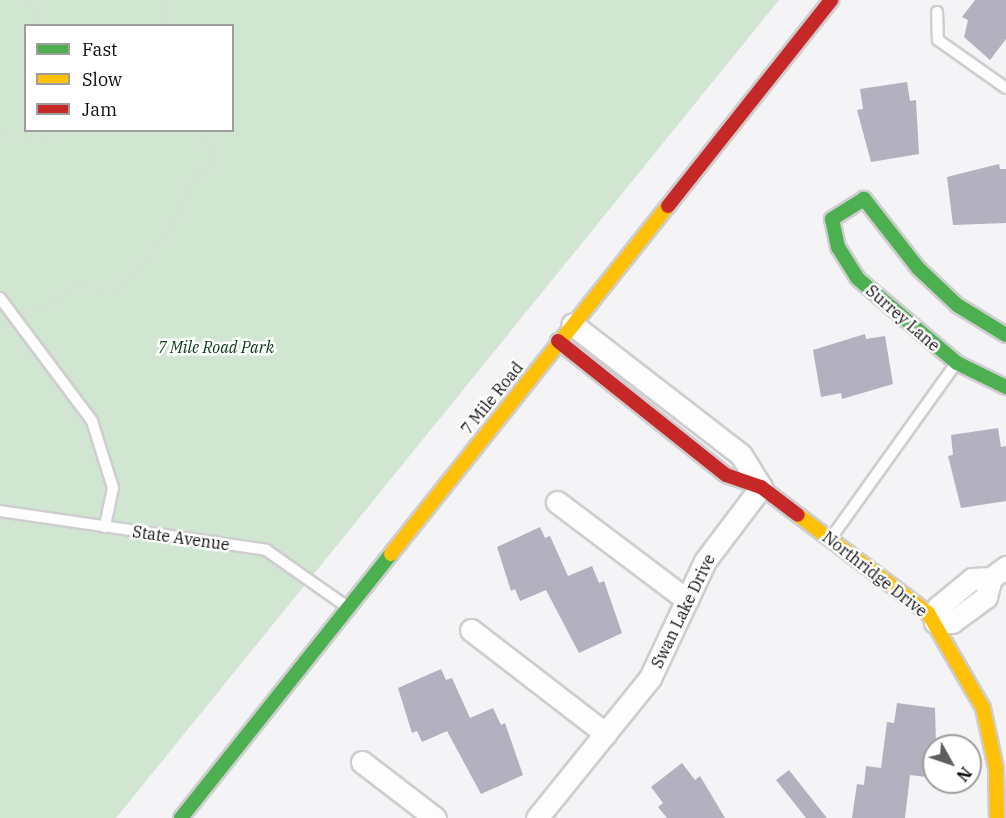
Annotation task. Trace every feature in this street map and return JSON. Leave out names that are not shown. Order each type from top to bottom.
[{"type":"street","name":"7 Mile Road","points":[[181,818],[346,606],[831,0]]},
{"type":"street","name":"Surrey Lane","points":[[1006,335],[957,305],[918,268],[864,199],[832,219],[838,247],[857,278],[957,363],[1006,387]]},
{"type":"street","name":"Northridge Drive","points":[[572,324],[740,454],[761,487]]},
{"type":"street","name":"Northridge Drive","points":[[558,341],[726,475],[761,487],[935,622],[982,708],[996,768],[997,818]]},
{"type":"street","name":"Swan Lake Drive","points":[[537,818],[606,734],[660,662],[705,561],[761,487]]},
{"type":"street","points":[[557,502],[687,600]]},
{"type":"street","points":[[935,622],[952,622],[986,597],[999,573]]},
{"type":"street","points":[[471,630],[606,734]]},
{"type":"street","points":[[362,762],[435,818]]},
{"type":"lane","points":[[937,12],[938,40],[1006,88]]},
{"type":"lane","points":[[0,298],[92,421],[114,488],[105,527]]},
{"type":"lane","points":[[830,539],[957,363]]},
{"type":"lane","name":"State Avenue","points":[[0,511],[266,550],[346,606]]},
{"type":"path","points":[[28,0],[40,24]]},
{"type":"path","points":[[166,24],[168,0]]},
{"type":"path","points":[[0,135],[48,138],[52,132]]},
{"type":"path","points":[[10,312],[46,307],[73,286],[116,289],[145,262],[181,210],[193,177],[212,165],[214,155],[204,132]]},
{"type":"green space","name":"7 Mile Road Park","points":[[0,0],[779,0],[116,818],[0,818]]},
{"type":"building","points":[[975,0],[1006,0],[1006,39],[990,60],[964,37],[968,20],[962,17]]},
{"type":"building","points":[[907,82],[910,101],[916,100],[919,154],[871,162],[857,110],[863,109],[860,89]]},
{"type":"building","points":[[999,164],[1000,169],[1006,169],[1006,223],[953,225],[947,177]]},
{"type":"building","points":[[865,334],[866,339],[885,336],[893,384],[842,399],[841,393],[821,397],[813,350]]},
{"type":"building","points":[[998,428],[1001,447],[1006,446],[1006,501],[961,508],[948,456],[953,455],[951,435]]},
{"type":"building","points":[[540,527],[545,538],[550,536],[568,576],[592,566],[599,583],[604,581],[622,633],[579,653],[546,590],[520,601],[515,589],[511,591],[497,547]]},
{"type":"building","points":[[441,669],[446,680],[452,678],[470,718],[493,708],[501,725],[505,723],[523,775],[481,794],[447,731],[422,742],[417,731],[412,733],[398,688]]},
{"type":"building","points":[[897,703],[935,708],[936,734],[922,734],[922,776],[910,775],[905,818],[852,818],[857,784],[864,785],[866,766],[881,768],[887,722],[894,723]]},
{"type":"building","points":[[682,763],[695,780],[700,776],[725,818],[667,818],[658,807],[663,803],[651,787]]},
{"type":"building","points":[[789,770],[827,818],[806,818],[776,780]]},
{"type":"traffic: fast","points":[[1006,335],[957,305],[918,268],[864,199],[832,219],[838,247],[857,278],[957,363],[1006,387]]},
{"type":"traffic: fast","points":[[181,818],[391,554]]},
{"type":"traffic: slow","points":[[391,554],[668,206]]},
{"type":"traffic: slow","points":[[798,515],[928,613],[983,708],[996,768],[997,818]]},
{"type":"traffic: jam","points":[[668,206],[831,0]]},
{"type":"traffic: jam","points":[[558,341],[726,475],[761,487],[798,515]]}]
